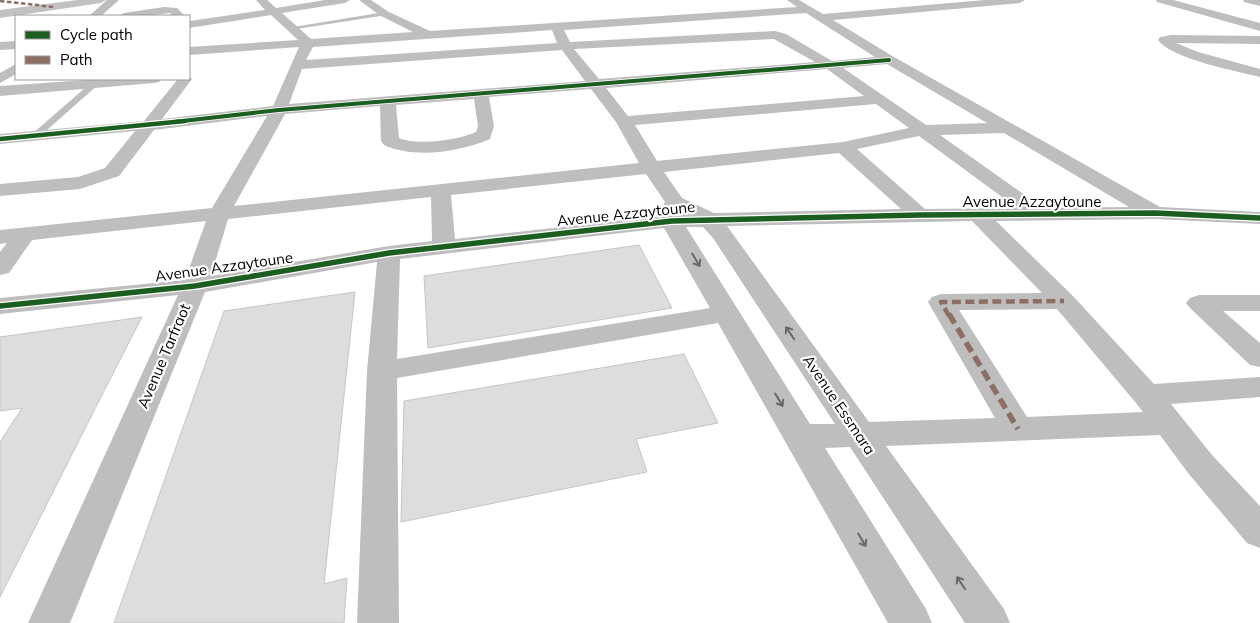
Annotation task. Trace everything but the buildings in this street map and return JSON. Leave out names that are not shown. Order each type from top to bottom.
[{"type":"street","points":[[3,15],[101,0]]},
{"type":"street","points":[[95,15],[114,0]]},
{"type":"street","points":[[192,28],[266,5],[345,0]]},
{"type":"street","points":[[364,0],[385,14],[427,35]]},
{"type":"street","points":[[792,0],[889,60],[1155,213]]},
{"type":"street","points":[[822,18],[1020,0]]},
{"type":"street","points":[[1161,0],[1260,27]]},
{"type":"street","points":[[1248,0],[1260,3]]},
{"type":"street","points":[[266,5],[282,19],[298,45]]},
{"type":"street","points":[[131,15],[164,10],[173,10],[178,15]]},
{"type":"street","points":[[190,51],[807,10]]},
{"type":"street","points":[[557,27],[565,46],[624,121],[728,313],[911,623]]},
{"type":"street","points":[[192,28],[220,48]]},
{"type":"street","points":[[298,45],[565,46],[775,35],[782,37],[830,65],[924,130],[1040,215]]},
{"type":"street","points":[[654,40],[667,52]]},
{"type":"street","points":[[1260,40],[1164,40],[1174,48],[1260,73]]},
{"type":"street","points":[[0,46],[15,45]]},
{"type":"street","name":"Avenue Tarfraot","points":[[49,623],[195,286],[219,214],[279,110],[298,45]]},
{"type":"street","points":[[0,139],[150,126],[279,110],[889,60]]},
{"type":"street","points":[[680,64],[705,88]]},
{"type":"street","points":[[0,66],[15,66]]},
{"type":"street","points":[[0,79],[15,67]]},
{"type":"street","points":[[0,91],[140,80]]},
{"type":"street","points":[[0,190],[80,183],[103,177],[117,168],[184,80]]},
{"type":"street","points":[[388,102],[390,141],[402,146],[417,146],[469,140],[484,135],[486,126],[481,94]]},
{"type":"street","points":[[624,121],[879,99]]},
{"type":"street","points":[[718,100],[730,112]]},
{"type":"street","points":[[0,237],[650,166],[843,147],[924,130],[1006,128]]},
{"type":"street","points":[[843,147],[920,214]]},
{"type":"street","points":[[441,190],[444,247]]},
{"type":"street","name":"Avenue Azzaytoune","points":[[0,306],[195,286],[389,253],[444,247],[673,212]]},
{"type":"street","name":"Avenue Essmara","points":[[673,212],[697,212],[708,219],[722,234],[989,623]]},
{"type":"street","name":"Avenue Azzaytoune","points":[[708,219],[920,214],[1040,215],[1155,213],[1260,218]]},
{"type":"street","points":[[978,214],[1064,301],[1147,395],[1200,464],[1260,532]]},
{"type":"street","points":[[0,268],[25,234]]},
{"type":"street","points":[[378,623],[382,371],[389,253]]},
{"type":"street","points":[[1018,429],[941,302],[1064,301]]},
{"type":"street","points":[[1260,303],[1199,303],[1260,358]]},
{"type":"street","points":[[382,371],[728,313]]},
{"type":"street","points":[[1147,395],[1260,387]]},
{"type":"street","points":[[801,437],[1169,423]]},
{"type":"lane","points":[[298,45],[385,14]]},
{"type":"lane","points":[[35,136],[96,83]]},
{"type":"marked path","points":[[0,1],[54,7]]},
{"type":"marked path","points":[[1018,429],[941,302],[1064,301]]},
{"type":"cycle path","points":[[0,139],[150,125],[279,110],[889,60]]},
{"type":"cycle path","points":[[0,306],[195,286],[389,253],[672,221],[920,215],[1155,213],[1260,218]]}]
